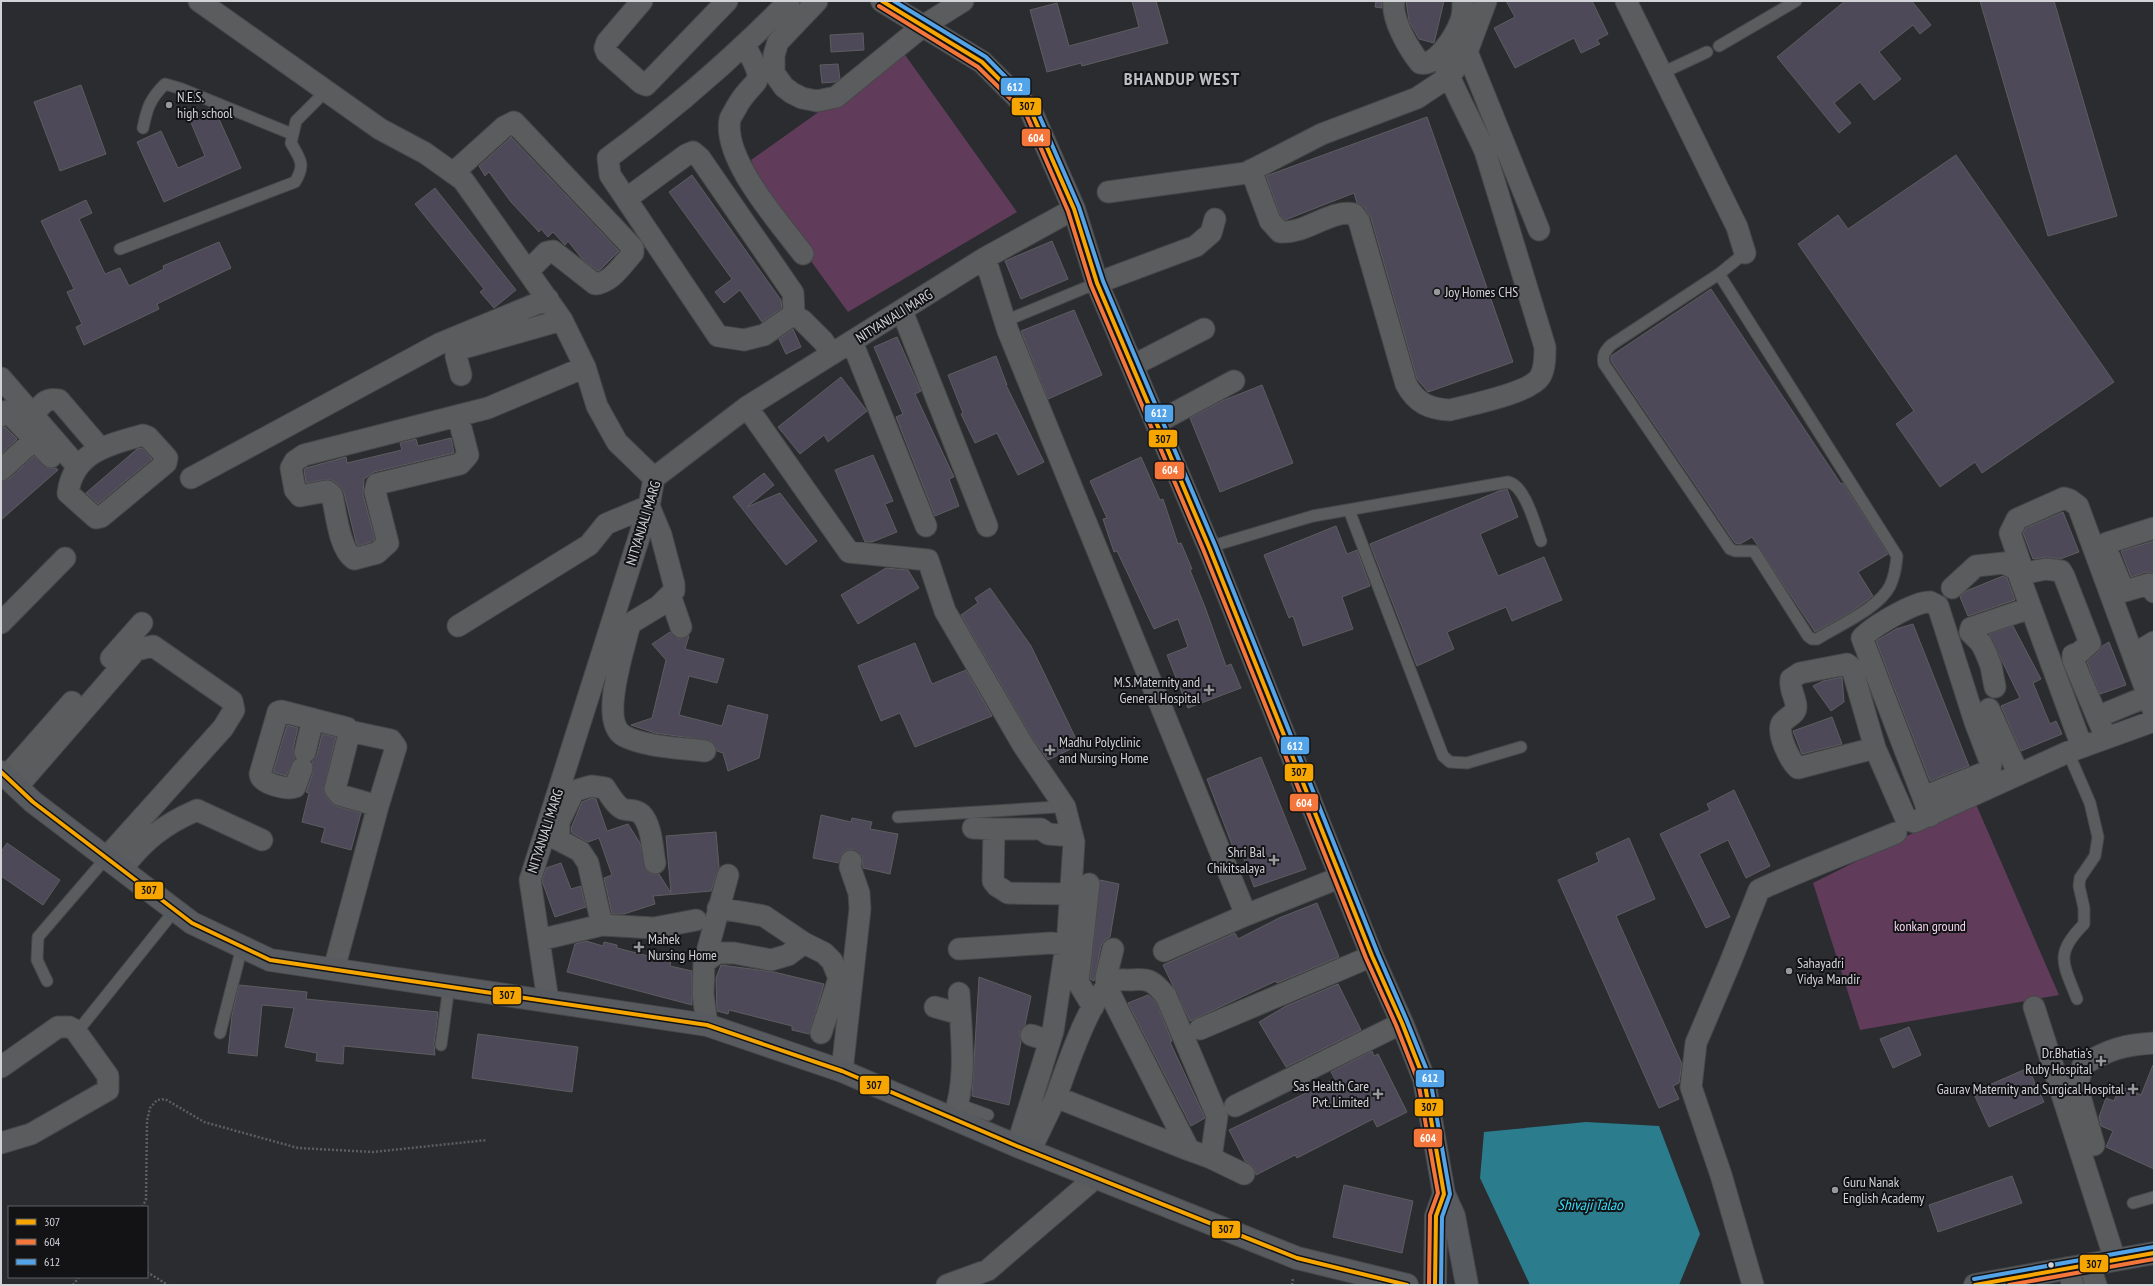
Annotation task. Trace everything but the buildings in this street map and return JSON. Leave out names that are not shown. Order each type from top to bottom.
[{"type":"main road","points":[[882,1],[982,62],[1031,111],[1074,209],[1097,283],[1209,547],[1372,956],[1402,1023],[1424,1079],[1444,1194],[1454,1216],[1467,1285]]},
{"type":"main road","points":[[8,779],[32,802],[192,923],[270,960],[707,1025],[956,1111],[1023,1149],[1296,1258],[1407,1285]]},
{"type":"main road","points":[[1435,1285],[1436,1216],[1444,1194]]},
{"type":"main road","points":[[1974,1285],[2070,1277],[2089,1264],[2154,1253]]},
{"type":"street","points":[[200,1],[380,129],[426,153],[463,180],[562,320],[585,367],[597,406],[617,442],[654,478]]},
{"type":"street","points":[[642,1],[607,42],[605,48],[608,53],[641,83],[646,85],[727,1]]},
{"type":"street","points":[[626,199],[686,155],[693,152],[700,158],[793,293],[794,314],[764,335],[744,340],[718,336],[626,199],[610,175],[608,158],[651,126],[745,46],[789,1]]},
{"type":"street","points":[[817,1],[778,42],[774,55],[774,73],[784,88],[809,100],[817,101],[836,97],[923,26],[963,1]]},
{"type":"street","points":[[1394,1],[1393,13],[1413,55],[1420,63],[1430,62],[1440,54],[1470,21]]},
{"type":"street","points":[[1626,1],[1737,227],[1745,253]]},
{"type":"street","points":[[1253,174],[1322,134],[1417,98],[1450,76],[1470,21]]},
{"type":"street","points":[[1470,21],[1539,230]]},
{"type":"street","points":[[745,46],[757,67],[759,77],[754,86],[740,100],[730,119],[731,136],[735,154],[740,167],[756,191],[803,254]]},
{"type":"street","points":[[1253,174],[1270,221],[1280,232],[1292,233],[1344,212],[1354,214],[1359,222],[1406,384],[1413,398],[1440,410],[1450,410],[1521,391],[1539,378],[1545,361],[1545,347],[1485,151],[1472,121],[1456,94],[1440,54]]},
{"type":"street","points":[[453,172],[504,126],[514,122],[633,248],[633,253],[607,281],[600,284],[595,284],[553,251],[547,252],[528,271]]},
{"type":"street","points":[[1108,192],[1246,173],[1253,174],[1348,137]]},
{"type":"street","name":"NITYANJALI MARG","points":[[548,1001],[530,880],[552,837],[649,506],[654,478],[747,407],[985,258],[1074,209]]},
{"type":"street","points":[[1097,283],[1196,246],[1212,233],[1215,219]]},
{"type":"street","points":[[985,258],[1005,321],[1246,915]]},
{"type":"street","points":[[191,478],[439,344],[548,299]]},
{"type":"street","points":[[902,311],[987,526]]},
{"type":"street","points":[[461,375],[456,356],[460,349],[562,320]]},
{"type":"street","points":[[802,320],[832,354]]},
{"type":"street","points":[[1132,366],[1204,329]]},
{"type":"street","points":[[852,342],[926,526]]},
{"type":"street","points":[[458,416],[468,455],[465,460],[460,464],[377,484],[375,492],[388,543],[377,553],[354,559],[348,554],[344,546],[332,495],[327,491],[300,496],[295,490],[290,468],[304,455],[488,408],[585,367]]},
{"type":"street","points":[[1,378],[70,468],[68,492],[96,518],[101,518],[161,468],[166,463],[167,458],[148,437],[143,435],[100,448],[70,468]]},
{"type":"street","points":[[1156,423],[1234,381]]},
{"type":"street","points":[[1,470],[38,428],[44,401],[51,398],[59,400],[100,448]]},
{"type":"street","points":[[747,407],[849,552],[928,560],[944,611],[1060,807],[1072,836],[1074,842],[1066,945],[1039,1045],[1023,1149]]},
{"type":"street","points":[[1,416],[7,410],[38,428]]},
{"type":"street","points":[[2097,717],[2151,704],[2078,506],[2070,500],[2064,498],[2017,519],[2010,533],[2022,568],[2026,574],[2052,569],[2061,571],[2064,576],[2090,643],[2079,653],[2073,655],[2073,660],[2097,717],[2106,738]]},
{"type":"street","points":[[458,626],[589,545],[606,524],[649,506],[661,535],[674,584],[674,591],[659,606],[631,623],[612,704],[613,719],[616,729],[623,735],[637,741],[705,751]]},
{"type":"street","points":[[2154,528],[2107,543],[2106,548],[2125,591],[2149,584],[2154,592]]},
{"type":"street","points":[[1,623],[65,558]]},
{"type":"street","points":[[1952,588],[1976,566],[2004,563],[2016,570],[2030,608],[2075,750]]},
{"type":"street","points":[[670,595],[681,627]]},
{"type":"street","points":[[1922,797],[1986,772],[1990,770],[1991,764],[1975,722],[1938,606],[1930,602],[1920,604],[1877,625],[1862,638],[1922,797],[1930,816]]},
{"type":"street","points":[[1995,687],[1991,666],[1980,643],[1970,632],[1971,628],[2030,608]]},
{"type":"street","points":[[8,779],[142,623]]},
{"type":"street","points":[[2154,642],[2144,648],[2154,671]]},
{"type":"street","points":[[8,779],[136,650],[153,646],[232,701],[234,710],[223,728],[119,868]]},
{"type":"street","points":[[1874,748],[1798,768],[1792,763],[1780,731],[1783,722],[1795,712],[1796,707],[1790,685],[1791,679],[1800,673],[1847,664],[1852,668],[1874,748],[1906,819],[1914,822],[1930,816],[2018,773],[2106,738],[2154,721]]},
{"type":"street","points":[[1989,709],[2018,773]]},
{"type":"street","points":[[313,719],[304,760],[296,787],[290,789],[264,781],[260,778],[278,712],[285,711],[347,728],[349,731],[391,740],[396,747],[378,806],[334,970]]},
{"type":"street","points":[[349,731],[335,789],[340,795],[378,806]]},
{"type":"street","points":[[602,925],[588,863],[580,850],[552,837],[574,791],[591,786],[605,788],[623,809],[634,810],[641,814],[648,824],[655,863]]},
{"type":"street","points":[[119,868],[149,838],[171,822],[197,810],[262,840]]},
{"type":"street","points":[[973,828],[1040,829],[1048,834],[1072,836]]},
{"type":"street","points":[[994,829],[993,881],[997,886],[1008,893],[1070,894]]},
{"type":"street","points":[[1753,1285],[1721,1175],[1691,1087],[1696,1042],[1759,890],[1801,870],[1830,860],[1896,832]]},
{"type":"street","points":[[119,868],[141,862],[159,846]]},
{"type":"street","points":[[842,1071],[860,909],[859,894],[850,867],[851,861]]},
{"type":"street","points":[[707,1025],[703,994],[704,962],[728,875]]},
{"type":"street","points":[[1164,951],[1246,915],[1341,877]]},
{"type":"street","points":[[1089,884],[1078,982],[1093,1006]]},
{"type":"street","points":[[718,908],[764,916],[804,943],[824,953],[832,961],[839,978],[821,1033]]},
{"type":"street","points":[[539,940],[602,925],[654,928],[696,920]]},
{"type":"street","points":[[704,962],[717,953],[734,953],[771,960],[788,955],[804,943]]},
{"type":"street","points":[[959,949],[1051,943],[1066,945]]},
{"type":"street","points":[[1112,949],[1106,977],[1107,988],[1189,1150]]},
{"type":"street","points":[[1200,1029],[1372,956]]},
{"type":"street","points":[[1023,1149],[1056,1097],[1098,997],[1114,981],[1141,979],[1153,981],[1166,996],[1217,1116],[1211,1158]]},
{"type":"street","points":[[956,1111],[962,1063],[959,993]]},
{"type":"street","points":[[935,1007],[960,1014]]},
{"type":"street","points":[[2034,1007],[2092,1160],[2104,1178]]},
{"type":"street","points":[[1235,1106],[1402,1023]]},
{"type":"street","points":[[1,1067],[58,1027],[69,1027],[79,1036],[108,1076],[110,1082],[108,1090],[31,1134],[1,1143]]},
{"type":"street","points":[[2115,1260],[2077,1086],[2083,1065],[2104,1052],[2130,1044],[2154,1043]]},
{"type":"street","points":[[1056,1097],[1211,1158],[1244,1174]]},
{"type":"street","points":[[947,1285],[993,1277],[1095,1178]]},
{"type":"street","points":[[2089,1264],[2096,1285]]},
{"type":"lane","points":[[1718,46],[1796,1]]},
{"type":"lane","points":[[1662,73],[1707,52]]},
{"type":"lane","points":[[143,128],[146,111],[153,96],[165,84],[182,88],[292,134]]},
{"type":"lane","points":[[120,249],[295,182],[301,172],[302,162],[291,143],[296,121],[327,90]]},
{"type":"lane","points":[[1719,274],[1897,556],[1895,572],[1889,587],[1877,602],[1817,638],[1812,639],[1808,636],[1754,551],[1735,552],[1730,549],[1604,364],[1603,358],[1605,351],[1611,345],[1719,274],[1745,253]]},
{"type":"lane","points":[[1005,321],[1097,283]]},
{"type":"lane","points":[[1209,547],[1313,516],[1508,482],[1512,482],[1520,489],[1541,541]]},
{"type":"lane","points":[[1349,510],[1443,756],[1450,762],[1467,763],[1521,747]]},
{"type":"lane","points":[[2075,750],[2098,836],[2095,856],[2080,878],[2079,886],[2084,908],[2084,924],[2072,936],[2065,947],[2063,962],[2077,999]]},
{"type":"lane","points":[[898,817],[1060,807]]},
{"type":"lane","points":[[47,981],[37,960],[38,937],[119,868]]},
{"type":"lane","points":[[81,1027],[175,910]]},
{"type":"lane","points":[[220,1033],[242,947]]},
{"type":"lane","points":[[441,1045],[449,986]]},
{"type":"lane","points":[[956,1111],[988,1115]]},
{"type":"lane","points":[[2134,1203],[2154,1197]]},
{"type":"path","points":[[143,1206],[146,1200],[147,1121],[150,1108],[157,1100],[165,1099],[204,1122],[298,1148],[373,1152],[487,1140]]},
{"type":"path","points":[[148,1273],[168,1285]]},
{"type":"green space","points":[[903,52],[1017,212],[848,312],[762,194],[751,160]]},
{"type":"green space","name":"konkan ground","points":[[1975,802],[2059,995],[1860,1030],[1813,883]]},
{"type":"water","name":"Shivaji Talao","points":[[1586,1122],[1659,1126],[1700,1234],[1679,1285],[1530,1285],[1480,1178],[1484,1132]]},
{"type":"transit line","name":"307","points":[[882,1],[982,62],[1031,111],[1074,209],[1097,283],[1209,547],[1372,956],[1402,1023],[1424,1079],[1444,1194],[1436,1216],[1435,1285]]},
{"type":"transit line","name":"612","points":[[894,1],[986,57],[1036,108],[1079,207],[1103,281],[1215,545],[1378,954],[1430,1078],[1450,1194],[1442,1217],[1441,1285]]},
{"type":"transit line","name":"604","points":[[879,6],[978,67],[1026,114],[1068,211],[1091,285],[1203,549],[1366,958],[1396,1025],[1418,1081],[1438,1193],[1430,1215],[1429,1285]]},
{"type":"transit line","name":"307","points":[[1,772],[33,802],[192,923],[270,960],[707,1025],[842,1071],[1017,1146],[1297,1258],[1407,1285]]},
{"type":"transit line","name":"612","points":[[1974,1279],[2153,1247]]},
{"type":"transit line","name":"307","points":[[1975,1285],[2154,1253]]},
{"type":"transit line","name":"604","points":[[2009,1285],[2154,1259]]},
{"type":"place","name":"N.E.S. high school","points":[[169,105]]},
{"type":"place","name":"Joy Homes CHS","points":[[1437,292]]},
{"type":"place","name":"M.S.Maternity and General Hospital","points":[[1209,690]]},
{"type":"place","name":"Madhu Polyclinic and Nursing Home","points":[[1050,750]]},
{"type":"place","name":"Shri Bal Chikitsalaya","points":[[1274,860]]},
{"type":"place","name":"Mahek Nursing Home","points":[[639,947]]},
{"type":"place","name":"Sahayadri Vidya Mandir","points":[[1789,971]]},
{"type":"place","name":"Dr.Bhatia's Ruby Hospital","points":[[2101,1061]]},
{"type":"place","name":"Gaurav Maternity and Surgical Hospital","points":[[2133,1089]]},
{"type":"place","name":"Sas Health Care Pvt. Limited","points":[[1378,1094]]},
{"type":"place","name":"Guru Nanak English Academy","points":[[1835,1190]]},
{"type":"district","name":"BHANDUP WEST","points":[[1182,78]]}]
